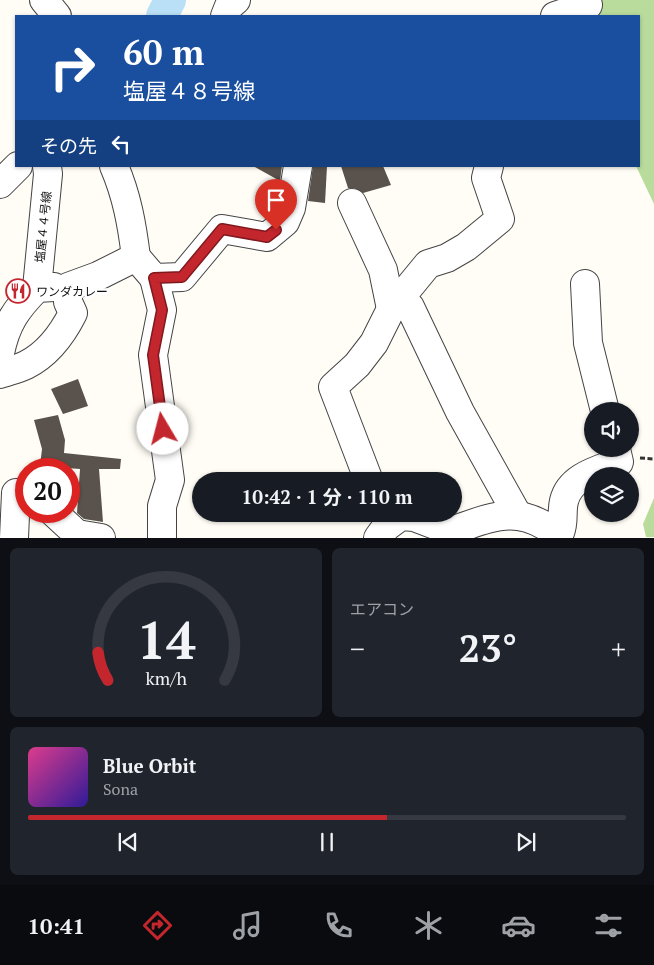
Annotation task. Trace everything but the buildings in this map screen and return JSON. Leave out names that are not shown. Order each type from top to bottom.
[{"type":"street","points":[[44,0],[56,15]]},
{"type":"street","points":[[225,15],[229,6],[236,0]]},
{"type":"street","points":[[558,15],[588,5]]},
{"type":"street","points":[[0,184],[17,167]]},
{"type":"street","name":"塩屋４４号線","points":[[37,288],[47,167]]},
{"type":"street","points":[[114,167],[124,190],[130,214],[136,257],[154,278],[162,310],[153,355],[170,480],[162,506],[162,538]]},
{"type":"street","points":[[154,278],[182,277],[222,229],[267,237],[285,222],[291,208],[298,167]]},
{"type":"street","points":[[366,472],[333,387],[357,365],[400,308],[428,264],[447,258],[466,248],[500,219],[486,178],[489,167]]},
{"type":"street","points":[[352,203],[400,308],[517,514]]},
{"type":"street","points":[[0,353],[5,330],[22,303],[37,288],[68,287],[98,276],[136,257]]},
{"type":"street","points":[[585,284],[588,344],[603,402]]},
{"type":"street","points":[[0,374],[26,365],[46,351],[63,334],[73,313],[68,302],[68,287]]},
{"type":"street","points":[[382,526],[401,516],[414,517],[451,531],[492,517],[517,514],[544,524],[559,535],[564,526],[564,500],[577,479],[620,462],[618,457]]},
{"type":"street","points":[[14,491],[14,538]]},
{"type":"street","points":[[65,523],[77,534],[101,538]]},
{"type":"green space","points":[[558,0],[654,0],[654,204],[636,167],[640,167],[640,15],[565,15]]},
{"type":"green space","points":[[654,498],[654,537],[646,537],[643,524]]},
{"type":"waterway","points":[[162,15],[170,0]]},
{"type":"place","name":"ワンダカレー","points":[[18,291]]},
{"type":"route","points":[[163,429],[153,355],[162,310],[154,278],[182,277],[210,241],[222,229],[267,237],[276,230]]}]
